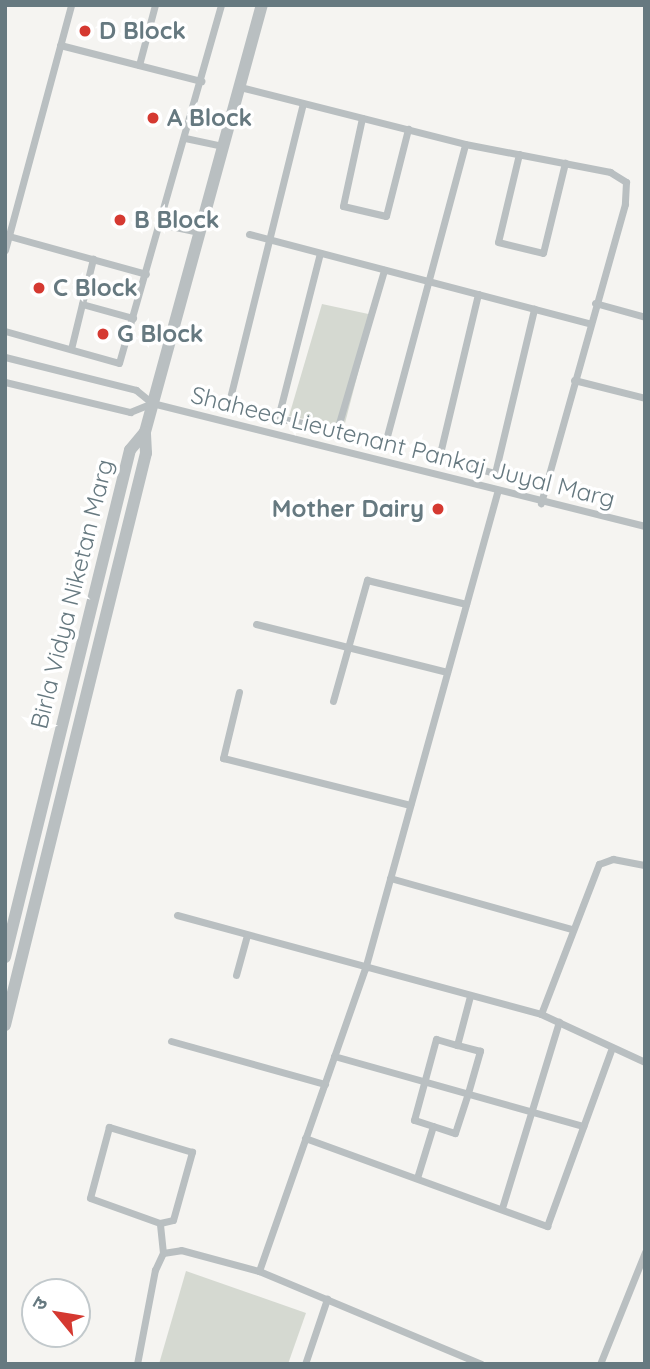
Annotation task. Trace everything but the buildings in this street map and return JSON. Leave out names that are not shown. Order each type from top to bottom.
[{"type":"street","points":[[5,250],[71,5]]},
{"type":"street","points":[[139,65],[155,5]]},
{"type":"street","points":[[5,331],[119,363],[221,5]]},
{"type":"street","name":"Birla Vidya Niketan Marg","points":[[5,957],[76,656],[114,528],[130,450],[145,432],[262,5]]},
{"type":"street","points":[[60,45],[201,81]]},
{"type":"street","points":[[240,87],[464,144],[610,172],[626,182],[625,204],[589,323],[541,503]]},
{"type":"street","points":[[230,398],[303,104]]},
{"type":"street","points":[[362,118],[343,206],[386,216],[408,129]]},
{"type":"street","points":[[185,138],[223,146]]},
{"type":"street","points":[[387,436],[464,144]]},
{"type":"street","points":[[519,154],[498,242],[542,253],[565,163]]},
{"type":"street","points":[[161,223],[200,232]]},
{"type":"street","points":[[249,234],[589,323]]},
{"type":"street","points":[[9,236],[146,274]]},
{"type":"street","points":[[320,253],[278,418],[337,430],[384,270]]},
{"type":"street","points":[[71,349],[93,259]]},
{"type":"street","points":[[478,295],[439,458],[495,473],[534,309]]},
{"type":"street","points":[[595,303],[645,317]]},
{"type":"street","points":[[82,304],[133,318]]},
{"type":"street","name":"Shaheed Lieutenant Pankaj Juyal Marg","points":[[5,358],[136,390],[152,404],[541,503],[645,526]]},
{"type":"street","points":[[574,380],[645,398]]},
{"type":"street","name":"Shaheed Lieutenant Pankaj Juyal Marg","points":[[5,382],[130,412],[152,404]]},
{"type":"street","points":[[5,1025],[146,453],[145,432]]},
{"type":"street","points":[[259,1271],[365,969],[497,492]]},
{"type":"street","points":[[333,701],[367,580],[466,604]]},
{"type":"street","points":[[256,624],[447,672]]},
{"type":"street","points":[[239,692],[223,758],[410,805]]},
{"type":"street","points":[[541,1014],[571,929],[599,864],[613,859],[645,866]]},
{"type":"street","points":[[390,878],[571,929]]},
{"type":"street","points":[[177,915],[365,969],[541,1014],[645,1062]]},
{"type":"street","points":[[11,932],[29,934]]},
{"type":"street","points":[[236,975],[247,935]]},
{"type":"street","points":[[457,1045],[470,996]]},
{"type":"street","points":[[502,1208],[559,1022]]},
{"type":"street","points":[[436,1040],[480,1051],[455,1133],[414,1120],[425,1081],[436,1040]]},
{"type":"street","points":[[171,1041],[325,1084]]},
{"type":"street","points":[[305,1138],[547,1226],[612,1047]]},
{"type":"street","points":[[334,1056],[583,1126]]},
{"type":"street","points":[[417,1178],[433,1126]]},
{"type":"street","points":[[109,1127],[192,1152],[173,1220],[160,1223],[90,1198],[109,1127]]},
{"type":"street","points":[[137,1364],[155,1270],[163,1253],[160,1223]]},
{"type":"street","points":[[163,1253],[181,1251],[259,1271],[481,1364]]},
{"type":"street","points":[[600,1364],[645,1252]]},
{"type":"street","points":[[305,1364],[327,1299]]},
{"type":"shaded area","points":[[322,304],[373,315],[344,427],[289,416]]},
{"type":"shaded area","points":[[186,1271],[306,1313],[288,1364],[159,1364]]},
{"type":"place","name":"D Block","points":[[85,31]]},
{"type":"place","name":"A Block","points":[[153,118]]},
{"type":"place","name":"B Block","points":[[120,220]]},
{"type":"place","name":"C Block","points":[[39,288]]},
{"type":"place","name":"G Block","points":[[103,334]]},
{"type":"place","name":"Mother Dairy","points":[[438,509]]}]
